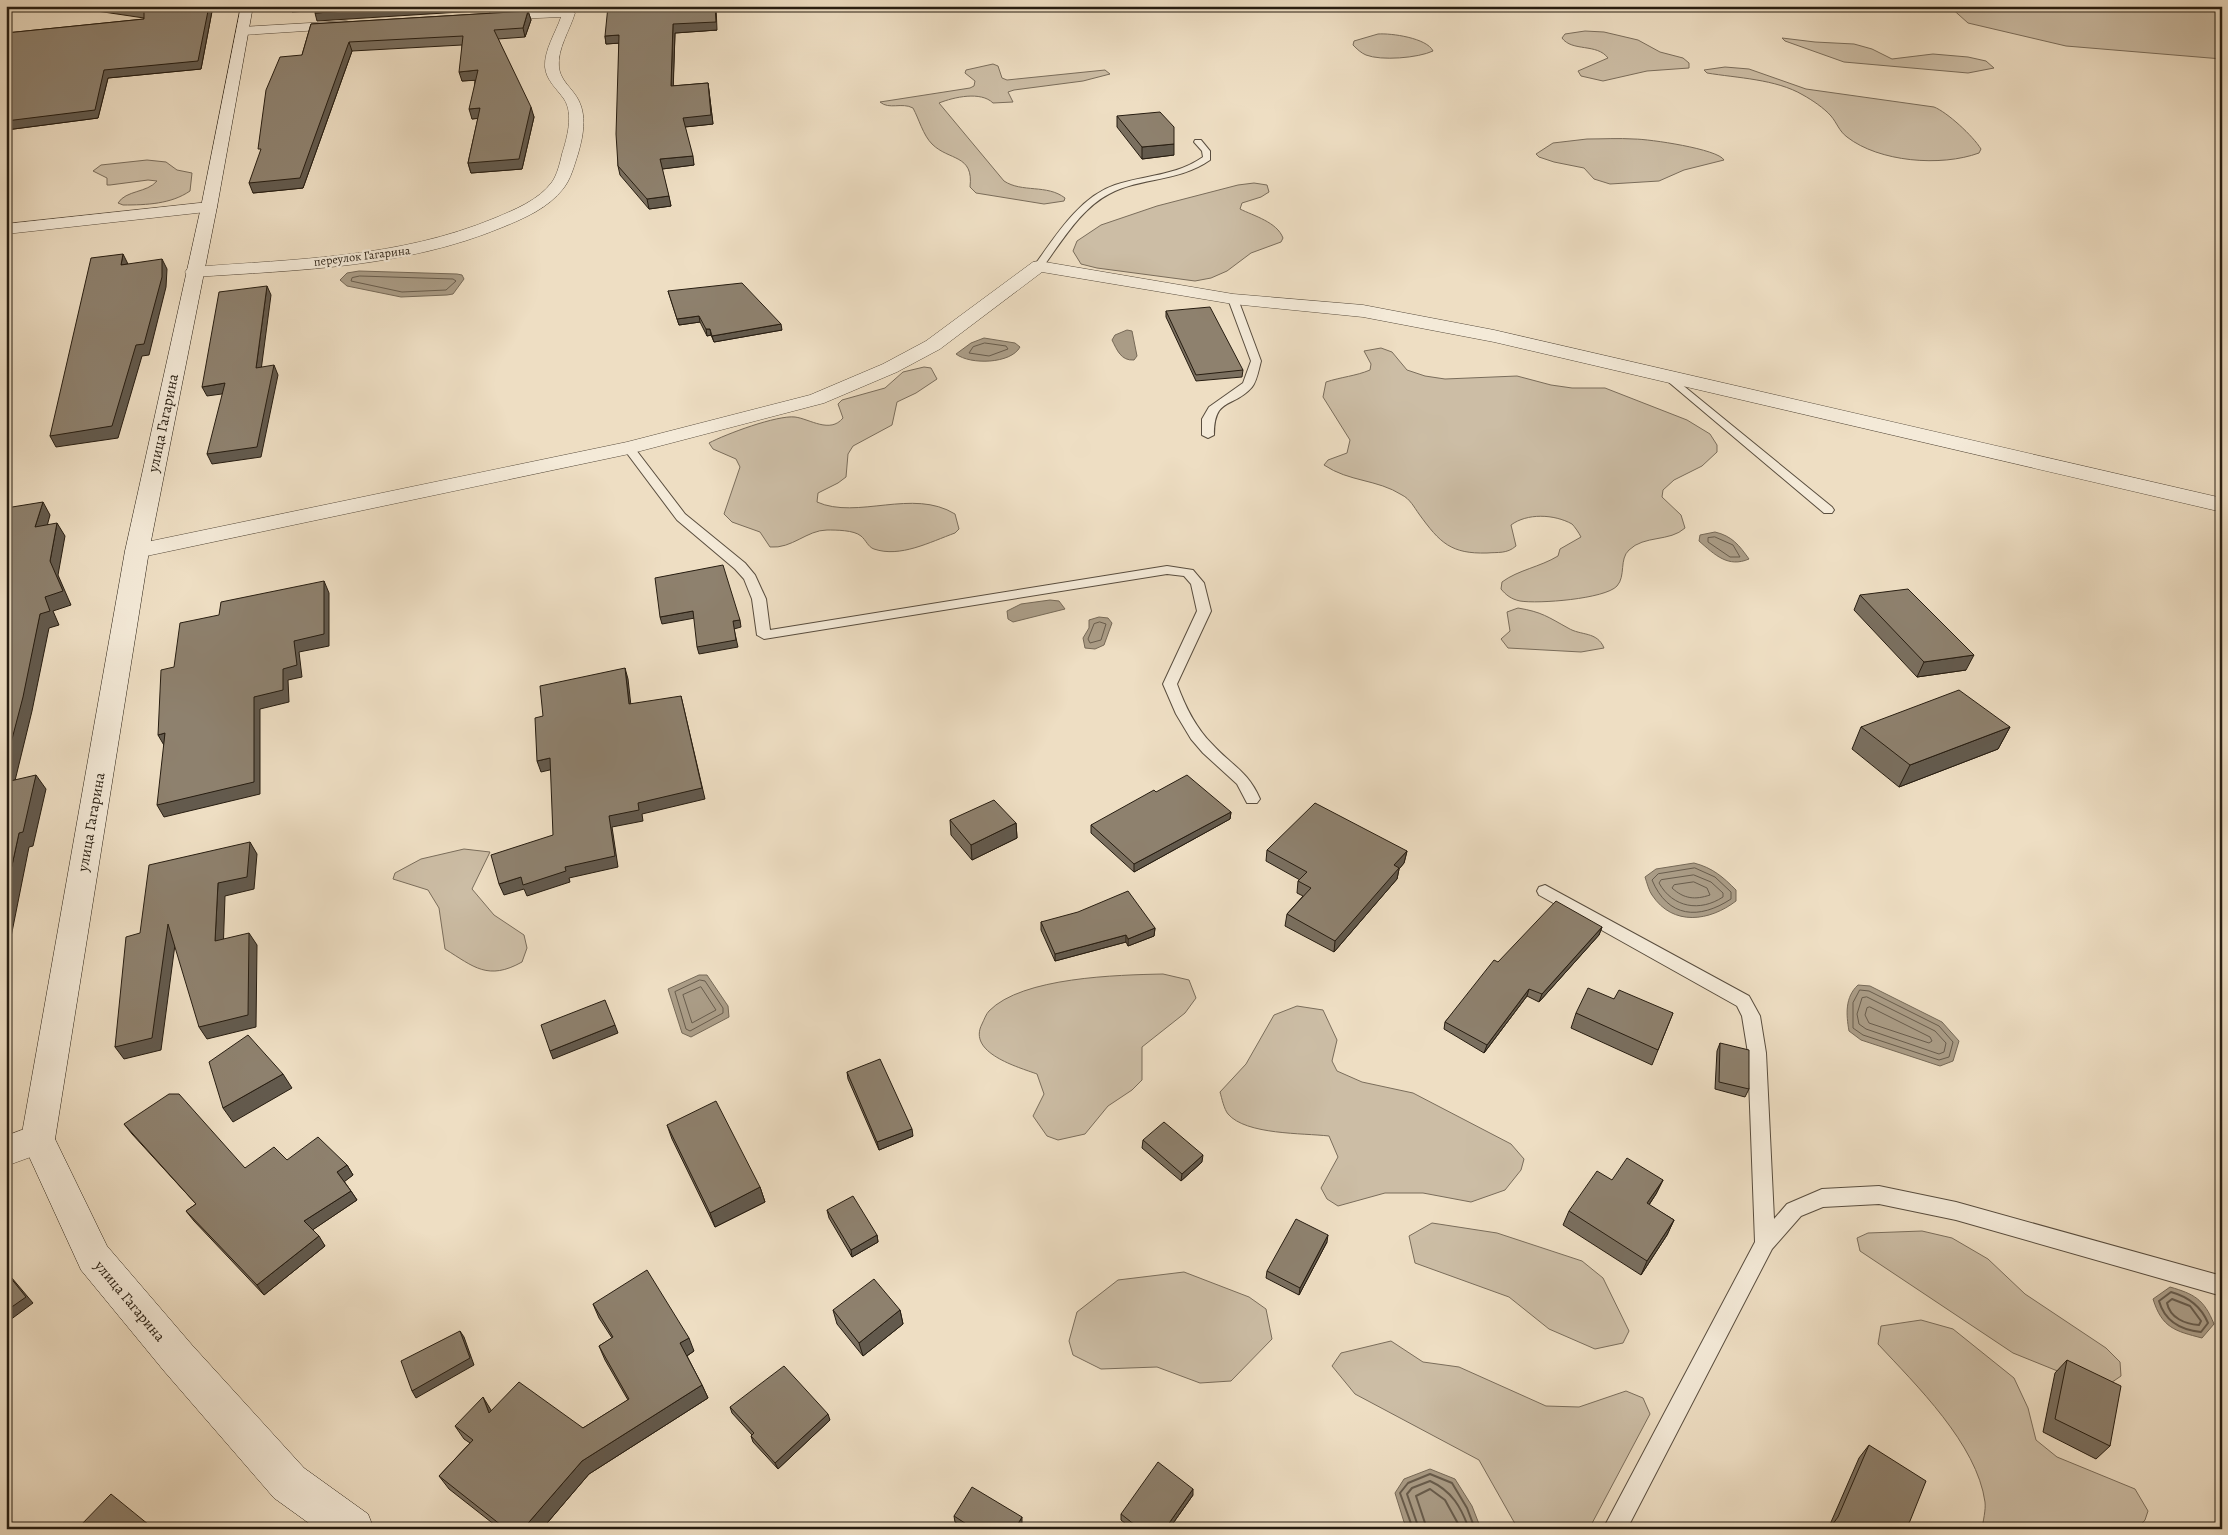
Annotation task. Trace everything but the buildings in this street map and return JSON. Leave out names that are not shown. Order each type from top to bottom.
[{"type":"street","name":"улица Гагарина","points":[[247,6],[209,206],[137,551],[22,1145],[94,1258],[178,1358],[289,1483],[353,1529]]},
{"type":"street","name":"переулок Гагарина","points":[[194,272],[387,256],[435,246],[492,227],[547,196],[558,184],[570,154],[576,122],[575,106],[555,77],[552,64],[569,13],[479,17]]},
{"type":"street","points":[[243,31],[361,24]]},
{"type":"street","points":[[6,229],[209,206]]},
{"type":"street","points":[[137,551],[629,448],[817,399],[890,368],[933,345],[1039,266],[1233,299],[1364,311],[1494,336],[2222,505]]},
{"type":"lane","points":[[1039,266],[1091,201],[1107,191],[1127,184],[1158,178],[1200,164],[1207,158],[1206,151],[1198,142]]},
{"type":"lane","points":[[1208,435],[1208,420],[1216,407],[1248,385],[1256,361],[1233,299]]},
{"type":"lane","points":[[1669,377],[1828,510]]},
{"type":"lane","points":[[629,448],[681,517],[740,566],[750,578],[759,599],[764,635],[1167,570],[1188,573],[1197,583],[1204,610],[1170,684],[1177,703],[1201,743],[1241,776],[1252,799]]},
{"type":"lane","points":[[1545,891],[1743,1001],[1751,1016],[1757,1053],[1765,1243]]},
{"type":"lane","points":[[1614,1529],[1765,1243],[1794,1210],[1822,1198],[1879,1195],[1956,1211],[2222,1286]]},
{"type":"shaded area","points":[[1949,6],[2222,6],[2222,59],[2066,46],[1968,23]]},
{"type":"shaded area","points":[[1585,31],[1604,32],[1638,40],[1660,52],[1683,58],[1689,63],[1689,68],[1647,71],[1603,81],[1581,76],[1578,71],[1608,58],[1603,53],[1572,45],[1562,38],[1565,34]]},
{"type":"shaded area","points":[[1378,34],[1391,34],[1416,40],[1429,46],[1433,51],[1409,57],[1381,58],[1364,54],[1353,45],[1354,41]]},
{"type":"shaded area","points":[[1782,38],[1854,44],[1872,49],[1892,59],[1933,54],[1968,57],[1986,61],[1994,68],[1968,73],[1844,62],[1785,41]]},
{"type":"shaded area","points":[[993,64],[998,66],[1002,78],[1007,80],[1105,70],[1110,74],[1083,81],[1014,90],[1008,92],[1013,102],[993,103],[982,97],[967,96],[939,103],[1004,181],[1019,187],[1050,191],[1065,198],[1064,201],[1044,204],[976,193],[970,187],[970,176],[964,163],[932,144],[913,108],[909,106],[887,105],[880,102],[970,88],[974,86],[975,81],[965,73],[966,70]]},
{"type":"shaded area","points":[[1725,67],[1749,69],[1806,89],[1934,107],[1959,125],[1981,149],[1979,153],[1964,157],[1929,161],[1893,157],[1876,152],[1847,137],[1825,110],[1810,99],[1792,90],[1769,82],[1707,73],[1704,70]]},
{"type":"shaded area","points":[[1587,139],[1642,139],[1710,152],[1724,160],[1684,170],[1659,181],[1610,184],[1594,179],[1584,168],[1554,162],[1539,157],[1536,154],[1553,143]]},
{"type":"shaded area","points":[[147,160],[166,162],[177,170],[192,173],[190,191],[167,201],[123,205],[118,203],[126,196],[148,188],[157,181],[148,180],[107,185],[107,178],[93,171],[101,165]]},
{"type":"shaded area","points":[[1254,183],[1267,185],[1269,192],[1261,197],[1242,203],[1240,209],[1276,228],[1283,238],[1281,242],[1251,253],[1227,271],[1211,278],[1195,281],[1097,268],[1081,264],[1073,251],[1077,241],[1101,225],[1157,206],[1238,185]]},
{"type":"shaded area","points":[[1381,348],[1392,352],[1407,370],[1425,376],[1445,379],[1517,376],[1551,385],[1572,388],[1605,388],[1687,420],[1710,434],[1717,445],[1717,452],[1702,466],[1674,480],[1663,490],[1662,497],[1681,515],[1685,528],[1672,535],[1635,545],[1624,558],[1620,582],[1610,590],[1571,600],[1529,602],[1511,598],[1501,589],[1502,582],[1515,574],[1558,556],[1560,549],[1581,537],[1572,524],[1557,518],[1541,516],[1525,518],[1511,525],[1516,546],[1513,549],[1499,552],[1475,553],[1455,549],[1447,545],[1433,532],[1412,503],[1405,497],[1383,486],[1343,475],[1324,465],[1328,460],[1347,453],[1350,440],[1323,397],[1326,382],[1370,370],[1371,364],[1364,351]]},
{"type":"shaded area","points":[[924,367],[931,368],[937,379],[916,393],[897,402],[892,425],[853,446],[848,454],[846,477],[818,493],[817,502],[833,507],[850,508],[903,504],[939,507],[955,514],[959,529],[955,533],[915,548],[894,552],[874,549],[858,534],[850,531],[835,530],[820,531],[785,545],[770,547],[760,532],[732,522],[724,514],[740,467],[736,459],[713,449],[709,443],[752,426],[787,417],[801,418],[826,425],[838,423],[843,418],[838,404],[842,400],[885,388],[903,372]]},
{"type":"shaded area","points":[[1518,608],[1539,613],[1573,630],[1593,636],[1604,648],[1581,652],[1508,648],[1501,639],[1510,631],[1507,612]]},
{"type":"shaded area","points":[[464,849],[490,852],[472,889],[494,915],[524,935],[527,948],[522,962],[510,968],[500,971],[482,969],[473,966],[445,949],[439,908],[428,890],[393,879],[395,873],[421,859]]},
{"type":"shaded area","points":[[1163,974],[1189,980],[1196,998],[1185,1013],[1142,1047],[1142,1080],[1132,1090],[1108,1106],[1085,1134],[1058,1140],[1047,1136],[1033,1116],[1044,1094],[1037,1074],[1007,1063],[988,1051],[982,1043],[979,1034],[988,1012],[1004,1000],[1024,991],[1047,985],[1097,977]]},
{"type":"shaded area","points":[[1297,1006],[1323,1010],[1337,1040],[1332,1061],[1337,1071],[1362,1082],[1413,1093],[1511,1144],[1524,1159],[1521,1170],[1505,1190],[1471,1202],[1423,1193],[1385,1193],[1338,1206],[1327,1199],[1321,1188],[1338,1157],[1329,1136],[1261,1129],[1236,1121],[1228,1114],[1220,1092],[1246,1064],[1274,1015]]},
{"type":"shaded area","points":[[1432,1223],[1497,1233],[1582,1261],[1603,1278],[1629,1331],[1623,1343],[1595,1349],[1549,1329],[1509,1297],[1415,1263],[1409,1236]]},
{"type":"shaded area","points":[[1922,1231],[1952,1238],[1988,1259],[2025,1294],[2106,1348],[2120,1362],[2121,1376],[2102,1389],[2013,1353],[1860,1251],[1857,1238],[1868,1233]]},
{"type":"shaded area","points":[[1184,1272],[1249,1297],[1266,1309],[1272,1339],[1231,1381],[1200,1383],[1157,1367],[1101,1369],[1073,1355],[1069,1341],[1077,1312],[1118,1280]]},
{"type":"shaded area","points":[[1921,1320],[1953,1329],[2014,1378],[2028,1408],[2036,1440],[2057,1457],[2135,1489],[2148,1511],[2145,1520],[2137,1529],[1982,1529],[1985,1502],[1980,1480],[1958,1437],[1910,1378],[1878,1344],[1881,1326]]},
{"type":"shaded area","points":[[1391,1341],[1423,1362],[1459,1367],[1546,1406],[1579,1407],[1626,1391],[1643,1398],[1650,1414],[1589,1529],[1518,1529],[1479,1460],[1355,1394],[1332,1366],[1341,1353]]},
{"type":"water","points":[[359,271],[457,274],[462,275],[464,279],[453,294],[401,297],[347,286],[340,280],[347,273]]},
{"type":"water","points":[[1127,330],[1132,331],[1137,356],[1134,360],[1123,357],[1112,340],[1115,335]]},
{"type":"water","points":[[984,338],[1015,343],[1020,347],[1008,357],[990,361],[971,360],[956,354],[971,343]]},
{"type":"water","points":[[1715,532],[1735,542],[1749,559],[1735,562],[1722,559],[1699,541],[1700,535]]},
{"type":"water","points":[[1050,600],[1059,601],[1065,609],[1013,622],[1008,619],[1007,611],[1021,604]]},
{"type":"water","points":[[1099,617],[1108,618],[1112,623],[1104,645],[1095,649],[1085,648],[1083,638],[1089,628],[1089,620]]},
{"type":"water","points":[[1694,863],[1712,870],[1727,881],[1736,890],[1736,901],[1715,913],[1692,918],[1670,912],[1661,905],[1651,893],[1645,877],[1656,869]]},
{"type":"water","points":[[699,975],[707,975],[728,1006],[729,1017],[691,1037],[682,1033],[668,989]]},
{"type":"water","points":[[1858,985],[1870,986],[1942,1022],[1959,1041],[1953,1061],[1940,1066],[1861,1040],[1849,1031],[1847,1006],[1851,995]]},
{"type":"water","points":[[2170,1287],[2192,1295],[2206,1309],[2214,1324],[2202,1338],[2171,1327],[2161,1316],[2153,1299]]},
{"type":"water","points":[[1430,1469],[1455,1479],[1472,1506],[1481,1529],[1409,1529],[1404,1522],[1395,1493],[1404,1479]]}]
